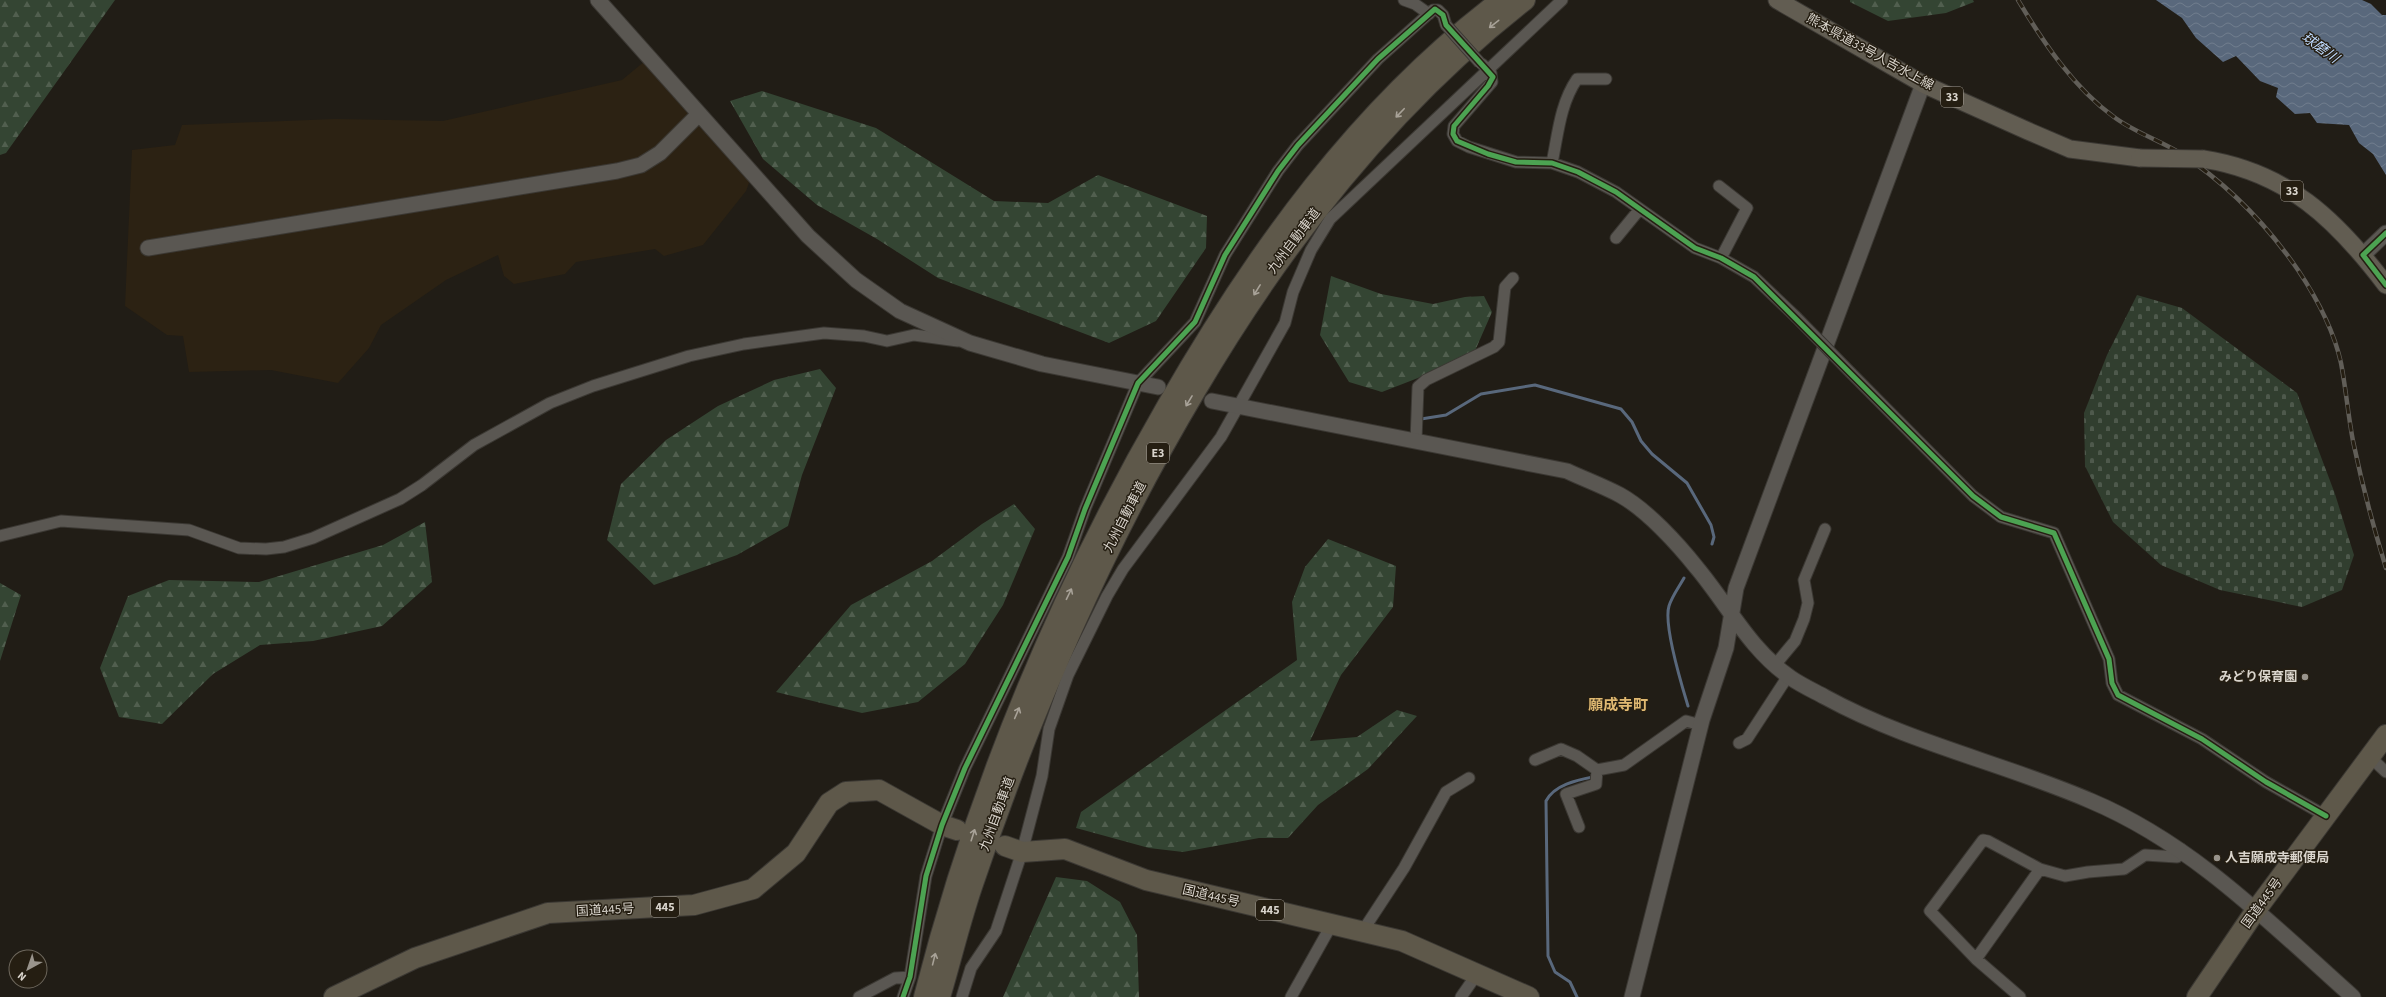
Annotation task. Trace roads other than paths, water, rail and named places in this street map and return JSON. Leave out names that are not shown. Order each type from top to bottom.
[{"type":"highway","name":"九州自動車道","points":[[924,997],[940,933],[1000,754],[1043,651],[1109,512],[1188,370],[1248,274],[1334,160],[1387,99],[1470,23],[1501,0]]},
{"type":"highway","name":"九州自動車道","points":[[940,997],[974,880],[1024,741],[1074,620],[1122,520],[1164,443],[1260,286],[1347,172],[1400,113],[1482,34],[1525,0]]},
{"type":"highway","name":"国道445号","points":[[2198,997],[2256,910],[2386,735]]},
{"type":"highway","name":"国道445号","points":[[334,997],[415,958],[548,913],[694,906],[753,888],[796,853],[830,803],[846,792],[879,790],[949,828]]},
{"type":"highway","name":"国道445号","points":[[1014,849],[1065,849],[1146,880],[1402,941],[1528,997]]},
{"type":"main road","name":"熊本県道33号人吉水上線","points":[[1777,0],[1924,84],[2070,149],[2140,158],[2203,159],[2231,163],[2276,182],[2320,211],[2363,255],[2386,285]]},
{"type":"street","points":[[598,0],[808,236],[856,280],[900,311],[970,342],[1042,364],[1158,387]]},
{"type":"street","points":[[1404,0],[1415,4],[1429,14]]},
{"type":"street","points":[[962,997],[971,968],[996,931],[1014,849],[1042,776],[1049,729],[1068,675],[1107,596],[1123,569],[1221,437],[1285,322],[1293,292],[1311,250],[1330,219],[1484,66],[1562,0]]},
{"type":"street","points":[[903,997],[910,977],[926,876],[949,828],[965,768],[1068,557],[1085,509],[1138,382],[1195,322],[1225,255],[1278,171],[1298,145],[1378,59],[1435,9],[1443,15],[1446,25],[1493,77],[1492,82],[1454,126],[1454,138],[1469,147],[1516,162],[1552,163],[1578,172],[1616,192],[1695,248],[1721,258],[1754,277],[1796,317],[1973,496],[1993,513],[2054,533],[2109,659],[2112,683],[2118,695],[2202,739],[2266,782],[2326,816]]},
{"type":"street","points":[[1552,163],[1564,103],[1570,89],[1577,79],[1606,79]]},
{"type":"street","points":[[1632,997],[1701,725],[1726,648],[1736,588],[1924,84]]},
{"type":"street","points":[[148,248],[617,171],[641,165],[660,153],[699,114]]},
{"type":"street","points":[[1719,186],[1747,208],[1721,258]]},
{"type":"street","points":[[1616,238],[1640,210]]},
{"type":"street","points":[[2363,255],[2386,234]]},
{"type":"street","points":[[1416,441],[1418,387],[1426,380],[1494,347],[1499,342],[1504,287],[1513,278]]},
{"type":"street","points":[[0,536],[61,521],[189,530],[239,548],[266,549],[284,547],[313,538],[400,499],[422,485],[474,445],[550,403],[593,386],[689,356],[744,344],[824,332],[864,336],[886,341],[914,335],[970,342]]},
{"type":"street","points":[[1212,401],[1567,471],[1622,496],[1666,532],[1699,569],[1732,616],[1764,656],[1788,676],[1880,724],[2090,800],[2126,817],[2181,849],[2256,910],[2353,997]]},
{"type":"street","points":[[1775,665],[1795,640],[1804,619],[1808,603],[1804,580],[1825,529]]},
{"type":"street","points":[[1739,743],[1748,739],[1788,676]]},
{"type":"street","points":[[1535,760],[1561,749],[1577,756],[1597,770],[1624,765],[1686,720],[1701,725]]},
{"type":"street","points":[[2370,757],[2386,772]]},
{"type":"street","points":[[1579,828],[1566,794],[1596,784],[1597,770]]},
{"type":"street","points":[[1362,932],[1404,868],[1446,792],[1469,778]]},
{"type":"street","points":[[2020,997],[1976,959],[1930,911],[1983,840],[1988,841],[2040,869],[2065,876],[2088,872],[2124,869],[2145,855],[2177,856],[2181,849]]},
{"type":"street","points":[[1976,959],[2040,869]]},
{"type":"street","points":[[1291,997],[1332,924]]},
{"type":"street","points":[[1461,997],[1478,974]]},
{"type":"street","points":[[859,997],[895,978],[910,977]]},
{"type":"water","name":"球磨川","points":[[2156,0],[2362,0],[2371,4],[2382,15],[2386,15],[2386,175],[2373,154],[2359,143],[2349,125],[2317,123],[2310,113],[2295,114],[2276,97],[2278,88],[2260,81],[2236,56],[2223,62],[2196,38],[2182,18]]},
{"type":"waterway","points":[[1421,419],[1446,415],[1481,394],[1535,385],[1621,409],[1632,422],[1641,441],[1652,454],[1687,483],[1711,525],[1714,537],[1712,544]]},
{"type":"waterway","points":[[1684,578],[1670,602],[1668,615],[1674,656],[1688,706]]},
{"type":"waterway","points":[[1577,997],[1570,982],[1555,972],[1548,956],[1546,801],[1550,795],[1560,787],[1593,777]]},
{"type":"railway","points":[[2018,0],[2060,63],[2099,105],[2114,117],[2138,132],[2180,153],[2229,191],[2273,237],[2298,270],[2324,315],[2338,351],[2343,373],[2356,457],[2386,568]]},
{"type":"place","name":"みどり保育園","points":[[2305,677]]},
{"type":"place","name":"人吉願成寺郵便局","points":[[2217,858]]},
{"type":"district","name":"願成寺町","points":[[1618,705]]}]
